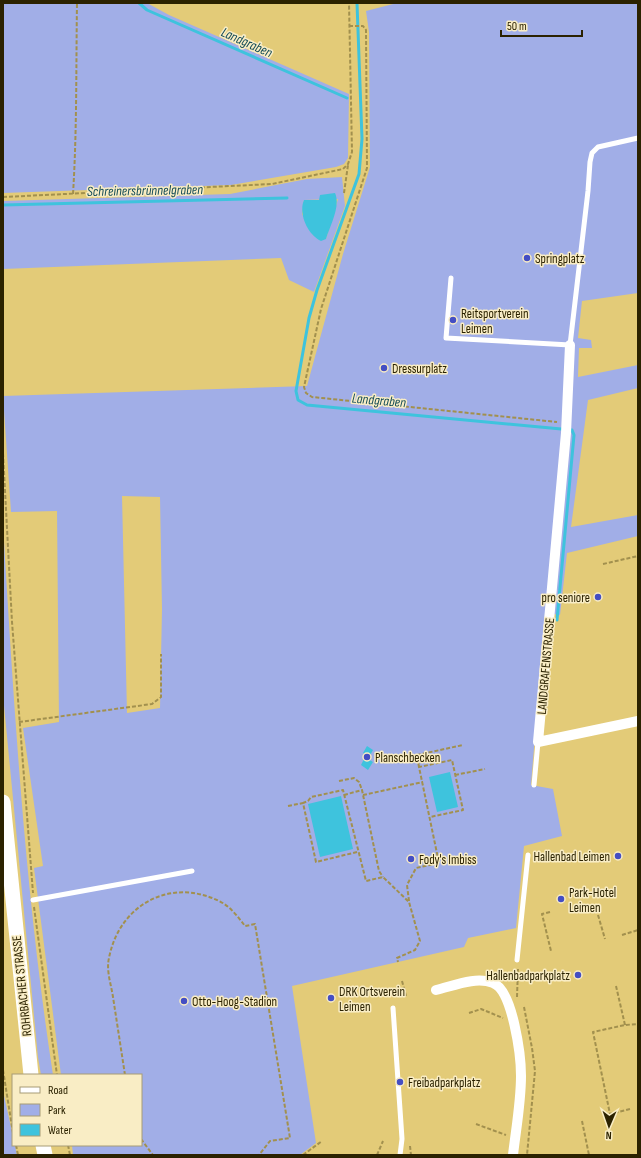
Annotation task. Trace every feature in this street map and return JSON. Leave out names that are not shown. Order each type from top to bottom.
[{"type":"main road","name":"ROHRBACHER STRASSE","points":[[3,802],[31,1074]]},
{"type":"street","name":"LANDGRAFENSTRASSE","points":[[538,742],[567,427],[570,346]]},
{"type":"street","points":[[538,742],[638,720]]},
{"type":"street","points":[[436,990],[478,981],[495,983],[506,995],[521,1065],[513,1155]]},
{"type":"lane","points":[[451,278],[446,338],[570,346],[592,153],[598,147],[638,138]]},
{"type":"lane","points":[[534,785],[538,742]]},
{"type":"lane","points":[[517,960],[528,855]]},
{"type":"lane","points":[[34,900],[192,871]]},
{"type":"lane","points":[[393,1008],[402,1140],[400,1155]]},
{"type":"path","points":[[73,194],[77,130],[75,78],[77,3]]},
{"type":"path","points":[[344,193],[348,164],[352,152],[349,3]]},
{"type":"path","points":[[349,26],[363,26],[366,30],[367,168],[321,309],[304,387],[306,392],[312,397],[567,427]]},
{"type":"path","points":[[3,197],[272,184],[343,169],[348,164]]},
{"type":"path","points":[[3,453],[7,554],[34,900],[57,1074]]},
{"type":"path","points":[[603,564],[638,556]]},
{"type":"path","points":[[19,722],[152,704],[162,697],[161,654]]},
{"type":"path","points":[[398,962],[397,958],[415,950],[420,941],[407,885],[416,868],[439,863],[417,755],[463,745]]},
{"type":"path","points":[[419,767],[452,760],[462,810],[430,817]]},
{"type":"path","points":[[455,775],[485,769]]},
{"type":"path","points":[[339,781],[354,778],[358,782],[362,790],[379,871],[383,877],[410,902]]},
{"type":"path","points":[[363,795],[423,782]]},
{"type":"path","points":[[288,806],[303,803],[308,801],[311,797],[343,790],[357,852],[366,881],[383,877]]},
{"type":"path","points":[[344,795],[362,790]]},
{"type":"path","points":[[303,803],[316,862],[357,852]]},
{"type":"path","points":[[125,1074],[108,968],[113,941],[120,928],[126,918],[141,905],[170,893],[187,892],[202,894],[221,901],[245,926],[255,924],[290,1138],[270,1141],[259,1155]]},
{"type":"path","points":[[550,912],[542,914],[551,951]]},
{"type":"path","points":[[598,915],[605,939]]},
{"type":"path","points":[[622,935],[638,930]]},
{"type":"path","points":[[517,1002],[518,967]]},
{"type":"path","points":[[402,981],[406,996]]},
{"type":"path","points":[[616,986],[625,1025]]},
{"type":"path","points":[[469,1013],[481,1009],[513,1022]]},
{"type":"path","points":[[630,1109],[610,1114],[593,1032],[625,1025],[638,1024]]},
{"type":"path","points":[[3,1070],[12,1127]]},
{"type":"path","points":[[582,1121],[589,1155]]},
{"type":"path","points":[[476,1124],[515,1139]]},
{"type":"path","points":[[142,1140],[153,1155]]},
{"type":"path","points":[[303,1155],[322,1141]]},
{"type":"path","points":[[377,1155],[383,1141]]},
{"type":"green space","points":[[3,3],[147,3],[169,15],[349,94],[348,158],[344,164],[336,167],[231,185],[3,193]]},
{"type":"green space","points":[[397,3],[638,3],[638,293],[582,301],[578,338],[591,340],[592,348],[579,348],[578,377],[638,365],[638,388],[588,400],[571,527],[638,515],[638,536],[567,553],[560,615],[545,613],[531,785],[553,789],[562,836],[524,846],[516,928],[468,938],[464,947],[292,986],[316,1143],[300,1155],[73,1155],[72,1146],[142,1146],[142,1074],[61,1074],[34,868],[43,866],[23,728],[59,722],[57,511],[11,512],[3,396],[307,386],[343,254],[370,167],[369,32],[366,11]],"holes":[[[122,496],[160,497],[162,609],[160,708],[127,713]]]},
{"type":"green space","points":[[342,177],[345,206],[314,292],[289,280],[281,258],[3,269],[3,201],[230,194],[307,179]],"holes":[[[338,199],[326,239],[313,235],[302,214],[304,200]]]},
{"type":"green space","points":[[3,525],[16,732],[28,870],[43,1007],[53,1074],[41,1074],[38,1057],[3,695]]},
{"type":"green space","points":[[3,1091],[12,1132],[12,1146],[15,1146],[17,1155],[3,1155]]},
{"type":"water","points":[[335,193],[337,204],[336,210],[326,239],[321,241],[312,234],[305,224],[302,206],[304,200],[319,200],[320,195]]},
{"type":"water","name":"Planschbecken","points":[[367,746],[373,750],[368,759],[373,762],[368,770],[361,765],[366,755],[363,753]]},
{"type":"water","points":[[450,772],[458,807],[437,812],[429,777]]},
{"type":"water","points":[[341,796],[353,849],[320,857],[308,804]]},
{"type":"waterway","name":"Landgraben","points":[[139,3],[147,10],[347,98]]},
{"type":"waterway","name":"Landgraben","points":[[357,3],[362,139],[359,174],[317,290],[309,318],[296,391],[298,400],[307,405],[572,430],[574,435],[557,620]]},
{"type":"waterway","name":"Schreinersbrünnelgraben","points":[[3,205],[287,198]]},
{"type":"place","name":"Springplatz","points":[[527,258]]},
{"type":"place","name":"Reitsportverein Leimen","points":[[453,320]]},
{"type":"place","name":"Dressurplatz","points":[[384,368]]},
{"type":"place","name":"pro seniore","points":[[598,597]]},
{"type":"place","name":"Planschbecken","points":[[367,757]]},
{"type":"place","name":"Hallenbad Leimen","points":[[618,856]]},
{"type":"place","name":"Fody's Imbiss","points":[[411,859]]},
{"type":"place","name":"Park-Hotel Leimen","points":[[561,899]]},
{"type":"place","name":"Hallenbadparkplatz","points":[[578,975]]},
{"type":"place","name":"DRK Ortsverein Leimen","points":[[331,998]]},
{"type":"place","name":"Otto-Hoog-Stadion","points":[[184,1001]]},
{"type":"place","name":"Freibadparkplatz","points":[[400,1082]]}]
